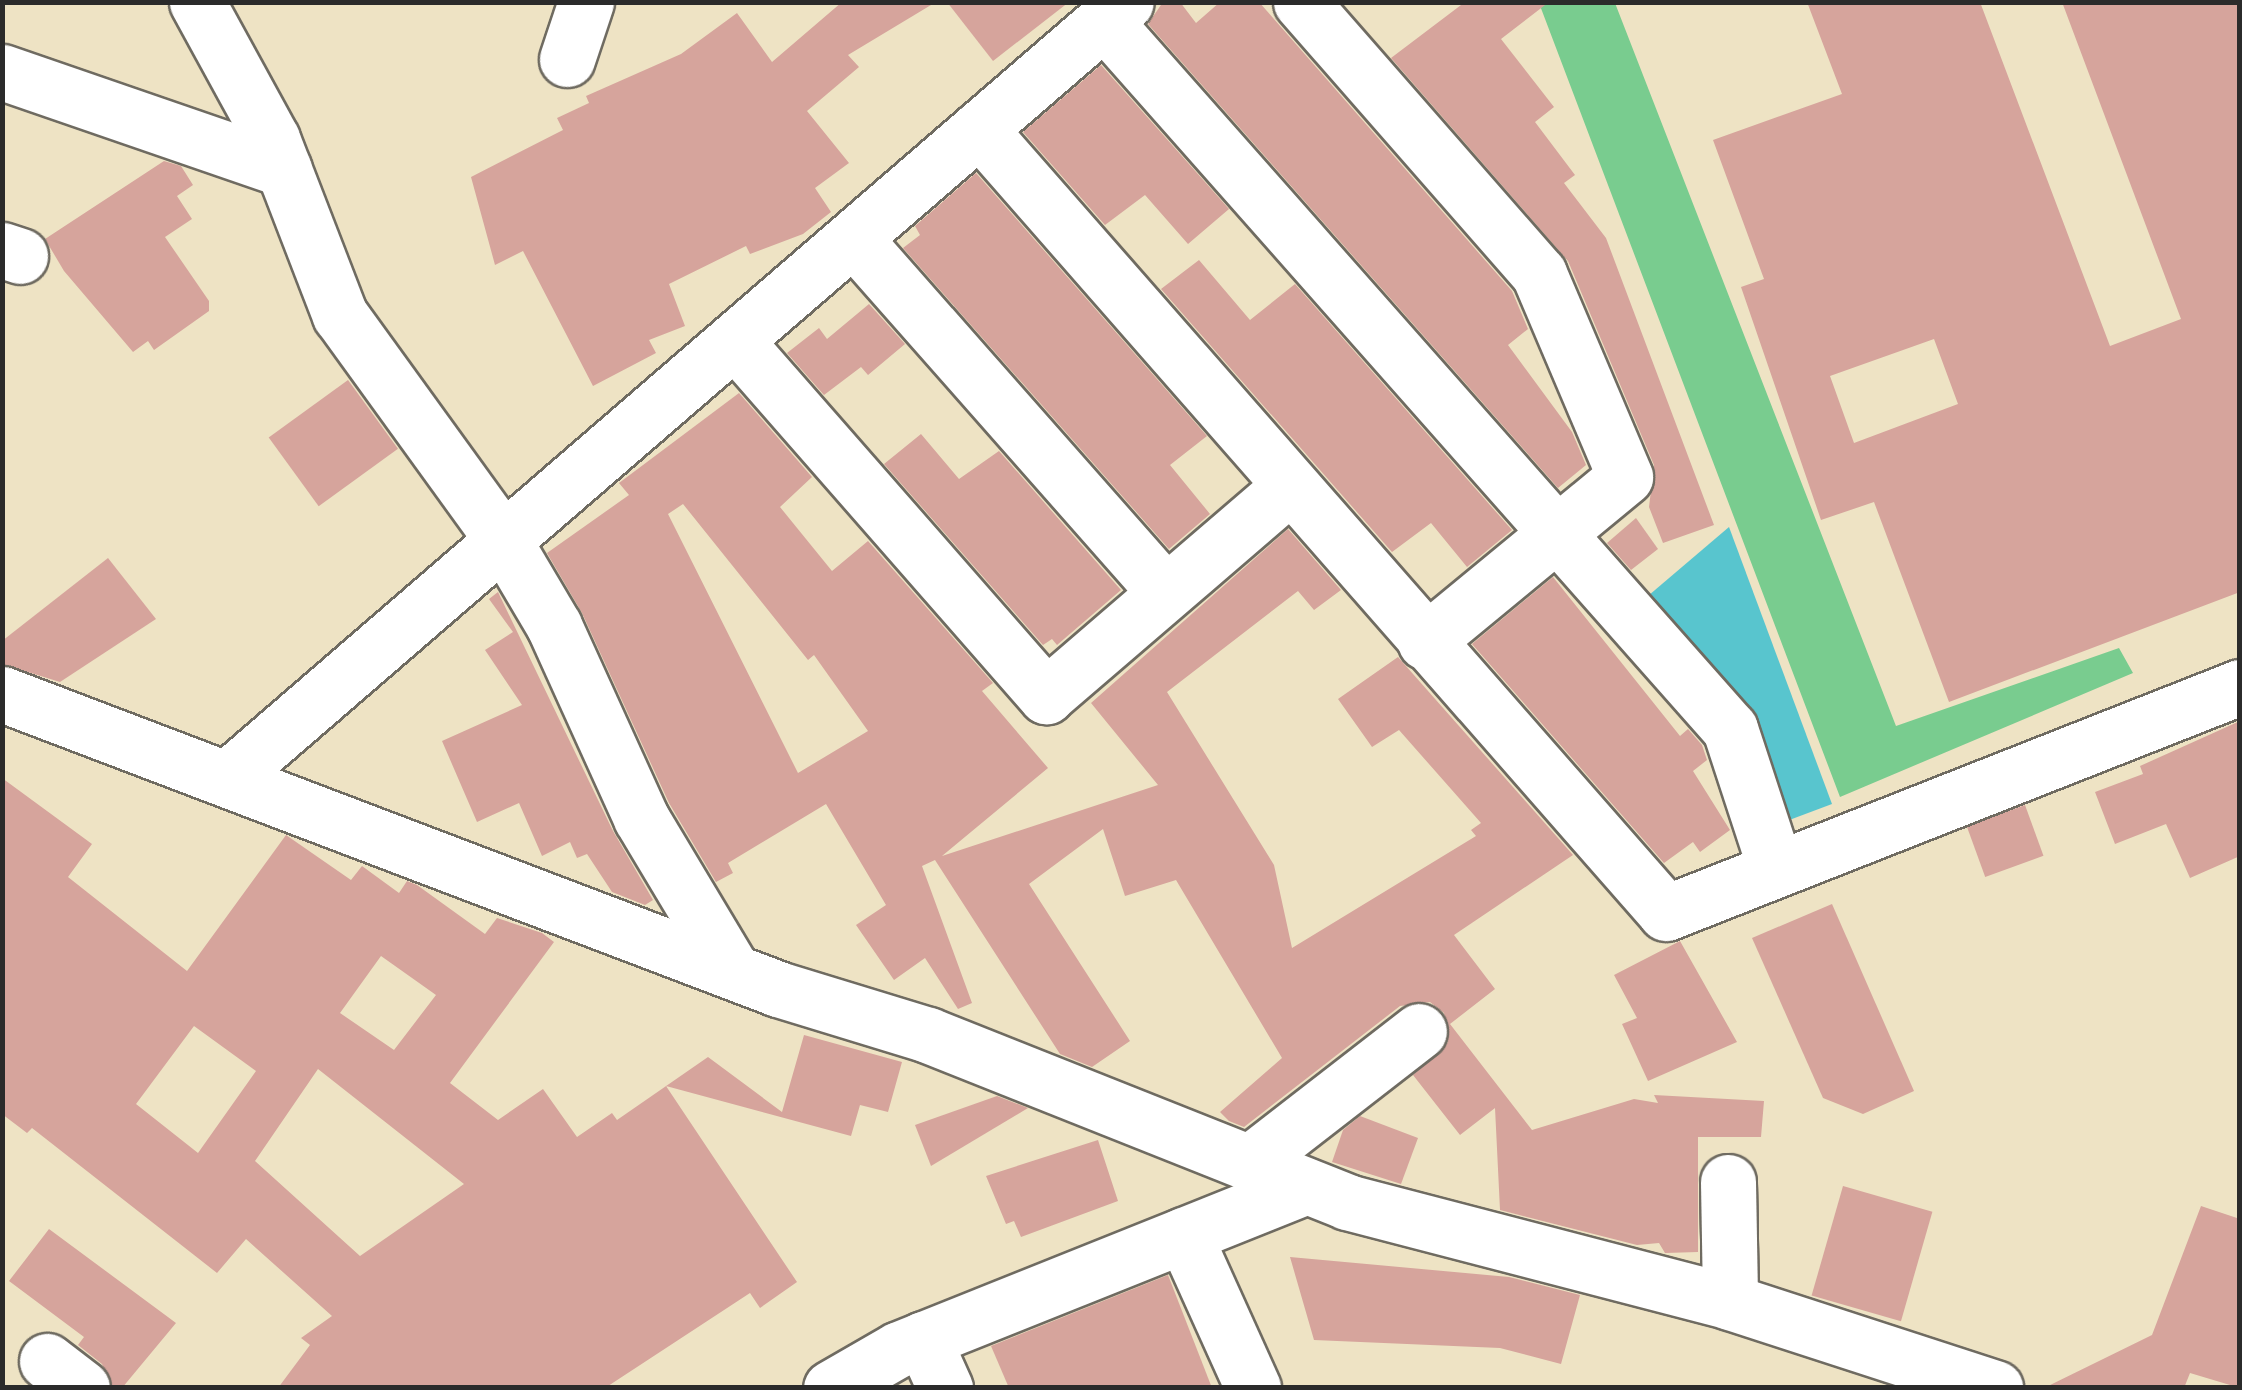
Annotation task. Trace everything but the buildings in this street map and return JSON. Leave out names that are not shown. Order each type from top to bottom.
[{"type":"street","points":[[197,2],[284,168],[340,315],[505,543],[580,679],[641,818],[732,970]]},
{"type":"street","points":[[567,59],[586,2]]},
{"type":"street","points":[[1301,2],[1539,274],[1625,477],[1426,642]]},
{"type":"street","points":[[229,778],[1115,12],[1557,533],[1730,729],[1776,867]]},
{"type":"street","points":[[2,72],[284,168]]},
{"type":"street","points":[[979,129],[1288,488],[1666,913],[2240,687]]},
{"type":"street","points":[[854,239],[1164,592]]},
{"type":"street","points":[[736,342],[1046,696],[1288,488]]},
{"type":"street","points":[[2,694],[732,970],[928,1035],[1306,1186],[1730,1302],[1994,1388]]},
{"type":"street","points":[[1249,1163],[1418,1031]]},
{"type":"street","points":[[1728,1182],[1730,1302]]},
{"type":"street","points":[[831,1388],[934,1363],[1184,1236],[1306,1186]]},
{"type":"street","points":[[1184,1236],[1254,1388]]},
{"type":"green space","points":[[1539,3],[1615,3],[1896,726],[2119,648],[2133,673],[1840,797]]},
{"type":"water","points":[[1729,527],[1832,804],[1784,822],[1635,607]]}]
